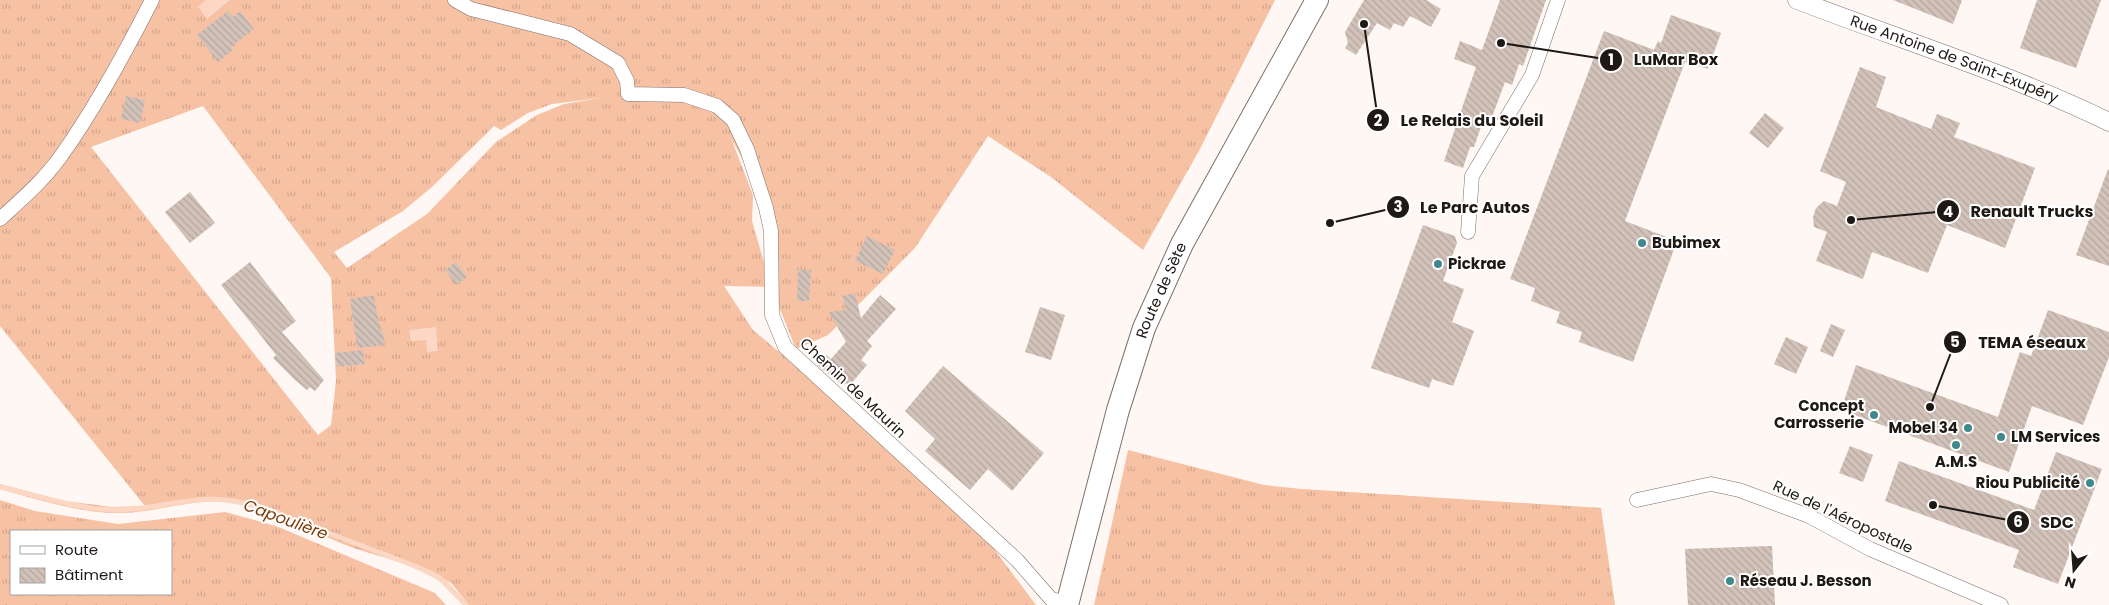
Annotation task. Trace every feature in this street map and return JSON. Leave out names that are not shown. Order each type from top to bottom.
[{"type":"main road","name":"Route de Sète","points":[[1067,604],[1118,410],[1144,328],[1182,244],[1317,0]]},
{"type":"street","points":[[0,219],[31,192],[61,156],[123,57],[152,0]]},
{"type":"street","name":"Chemin de Maurin","points":[[455,0],[471,9],[570,34],[618,62],[627,80],[628,94],[684,95],[717,106],[733,120],[747,149],[766,208],[771,231],[772,315],[785,347],[1017,560],[1051,599],[1067,604]]},
{"type":"street","points":[[1468,232],[1472,176],[1532,75],[1558,0]]},
{"type":"street","name":"Rue Antoine de Saint-Exupéry","points":[[1797,0],[1956,58],[2109,122]]},
{"type":"street","name":"Rue de l'Aéropostale","points":[[1637,500],[1711,484],[1739,490],[1809,516],[1870,549],[2001,605]]},
{"type":"green space","points":[[0,0],[146,0],[82,137],[157,0],[1275,0],[1200,149],[1143,250],[1051,177],[988,136],[915,248],[828,335],[796,349],[771,287],[724,286],[753,330],[835,399],[985,537],[1036,605],[469,605],[452,584],[432,571],[263,505],[233,500],[204,499],[145,506],[0,326]],"holes":[[[600,98],[564,104],[537,115],[496,142],[427,214],[347,268],[334,252],[403,211],[432,187],[494,126],[501,130],[528,113],[552,104]],[[203,106],[331,278],[336,380],[331,425],[318,435],[91,147]],[[731,138],[760,191],[770,283],[752,221],[753,195]]]},
{"type":"green space","points":[[1128,450],[1264,485],[1601,508],[1615,605],[1094,605]]},
{"type":"green space","points":[[0,484],[65,501],[112,507],[145,506],[207,497],[238,499],[287,514],[420,565],[444,578],[469,605],[463,605],[440,581],[416,568],[351,547],[275,514],[243,504],[201,502],[135,512],[107,513],[45,502],[0,489]]},
{"type":"green space","points":[[0,500],[35,511],[118,524],[225,512],[276,526],[435,593],[446,605],[0,605]]},
{"type":"shaded area","points":[[206,0],[230,0],[207,19],[198,7]]},
{"type":"shaded area","points":[[436,327],[438,351],[427,352],[426,340],[411,341],[409,330]]},
{"type":"building","points":[[1364,0],[1426,0],[1441,9],[1431,27],[1410,16],[1403,27],[1394,23],[1390,30],[1377,23],[1356,55],[1345,48],[1348,43],[1345,32]]},
{"type":"building","points":[[1500,0],[1546,0],[1523,66],[1519,64],[1512,85],[1505,82],[1492,117],[1485,115],[1474,147],[1470,147],[1463,168],[1444,161],[1476,67],[1454,59],[1460,41],[1482,50]]},
{"type":"building","points":[[1893,0],[1962,0],[1953,24]]},
{"type":"building","points":[[2037,0],[2101,0],[2076,68],[2020,48]]},
{"type":"building","points":[[228,11],[233,17],[240,11],[254,29],[231,47],[233,50],[218,62],[197,35]]},
{"type":"building","points":[[1671,15],[1721,33],[1708,69],[1685,62],[1625,221],[1677,241],[1633,362],[1579,342],[1582,332],[1556,323],[1560,312],[1531,301],[1535,288],[1510,279],[1604,31],[1654,50],[1658,41],[1661,43]]},
{"type":"building","points":[[1860,67],[1886,77],[1876,107],[1931,129],[1937,114],[1960,123],[1954,137],[2035,168],[2005,248],[1947,225],[1928,273],[1872,252],[1863,279],[1816,261],[1827,232],[1814,227],[1813,217],[1816,208],[1824,201],[1837,206],[1846,182],[1820,171]]},
{"type":"building","points":[[126,96],[145,100],[140,123],[121,119]]},
{"type":"building","points":[[1765,113],[1784,128],[1768,148],[1749,133]]},
{"type":"building","points":[[2109,170],[2109,266],[2076,255]]},
{"type":"building","points":[[190,192],[215,223],[190,243],[165,212]]},
{"type":"building","points":[[1423,225],[1455,236],[1457,243],[1443,281],[1464,289],[1452,322],[1474,331],[1453,386],[1432,379],[1429,388],[1371,368]]},
{"type":"building","points":[[867,236],[895,250],[883,274],[855,261]]},
{"type":"building","points":[[250,262],[296,321],[282,332],[324,380],[315,391],[310,387],[307,390],[273,358],[276,355],[221,285]]},
{"type":"building","points":[[456,262],[467,277],[456,285],[445,270]]},
{"type":"building","points":[[798,270],[811,270],[809,301],[797,301]]},
{"type":"building","points":[[855,293],[861,318],[880,295],[896,309],[867,341],[872,346],[861,360],[867,365],[849,386],[842,381],[840,384],[817,365],[826,355],[831,359],[846,342],[829,312],[846,310],[842,296]]},
{"type":"building","points":[[374,296],[385,345],[357,348],[350,299]]},
{"type":"building","points":[[1040,307],[1065,315],[1051,360],[1025,352]]},
{"type":"building","points":[[2048,310],[2109,332],[2109,357],[2083,425],[2032,406],[2009,472],[1841,410],[1856,365],[1998,417],[2020,352],[2031,356]]},
{"type":"building","points":[[1831,324],[1845,330],[1833,357],[1820,351]]},
{"type":"building","points":[[1786,337],[1808,347],[1796,374],[1774,364]]},
{"type":"building","points":[[363,350],[365,364],[337,367],[335,353]]},
{"type":"building","points":[[943,366],[1044,453],[1012,491],[988,469],[970,490],[925,451],[935,439],[905,411]]},
{"type":"building","points":[[1850,446],[1873,455],[1863,482],[1839,473]]},
{"type":"building","points":[[2056,452],[2102,469],[2058,584],[2013,567],[2019,550],[1885,501],[1899,461],[2034,510]]},
{"type":"building","name":"Réseau J. Besson","points":[[1772,546],[1775,605],[1688,605],[1685,549]]},
{"type":"waterway","name":"Capoulière","points":[[0,487],[89,508],[120,510],[211,499],[230,500],[260,507],[415,566],[440,578],[466,605]]},
{"type":"place","name":"Le Relais du Soleil","points":[[1364,24]]},
{"type":"place","name":"LuMar Box","points":[[1501,43]]},
{"type":"place","name":"Renault Trucks","points":[[1851,220]]},
{"type":"place","name":"Le Parc Autos","points":[[1330,223]]},
{"type":"place","name":"Bubimex","points":[[1642,243]]},
{"type":"place","name":"Pickrae","points":[[1438,264]]},
{"type":"place","name":"TEMA éseaux","points":[[1930,407]]},
{"type":"place","name":"Concept Carrosserie","points":[[1874,415]]},
{"type":"place","name":"Mobel 34","points":[[1968,428]]},
{"type":"place","name":"LM Services","points":[[2001,437]]},
{"type":"place","name":"A.M.S","points":[[1956,445]]},
{"type":"place","name":"Riou Publicité","points":[[2090,483]]},
{"type":"place","name":"SDC","points":[[1933,505]]},
{"type":"place","name":"Réseau J. Besson","points":[[1730,581]]}]
